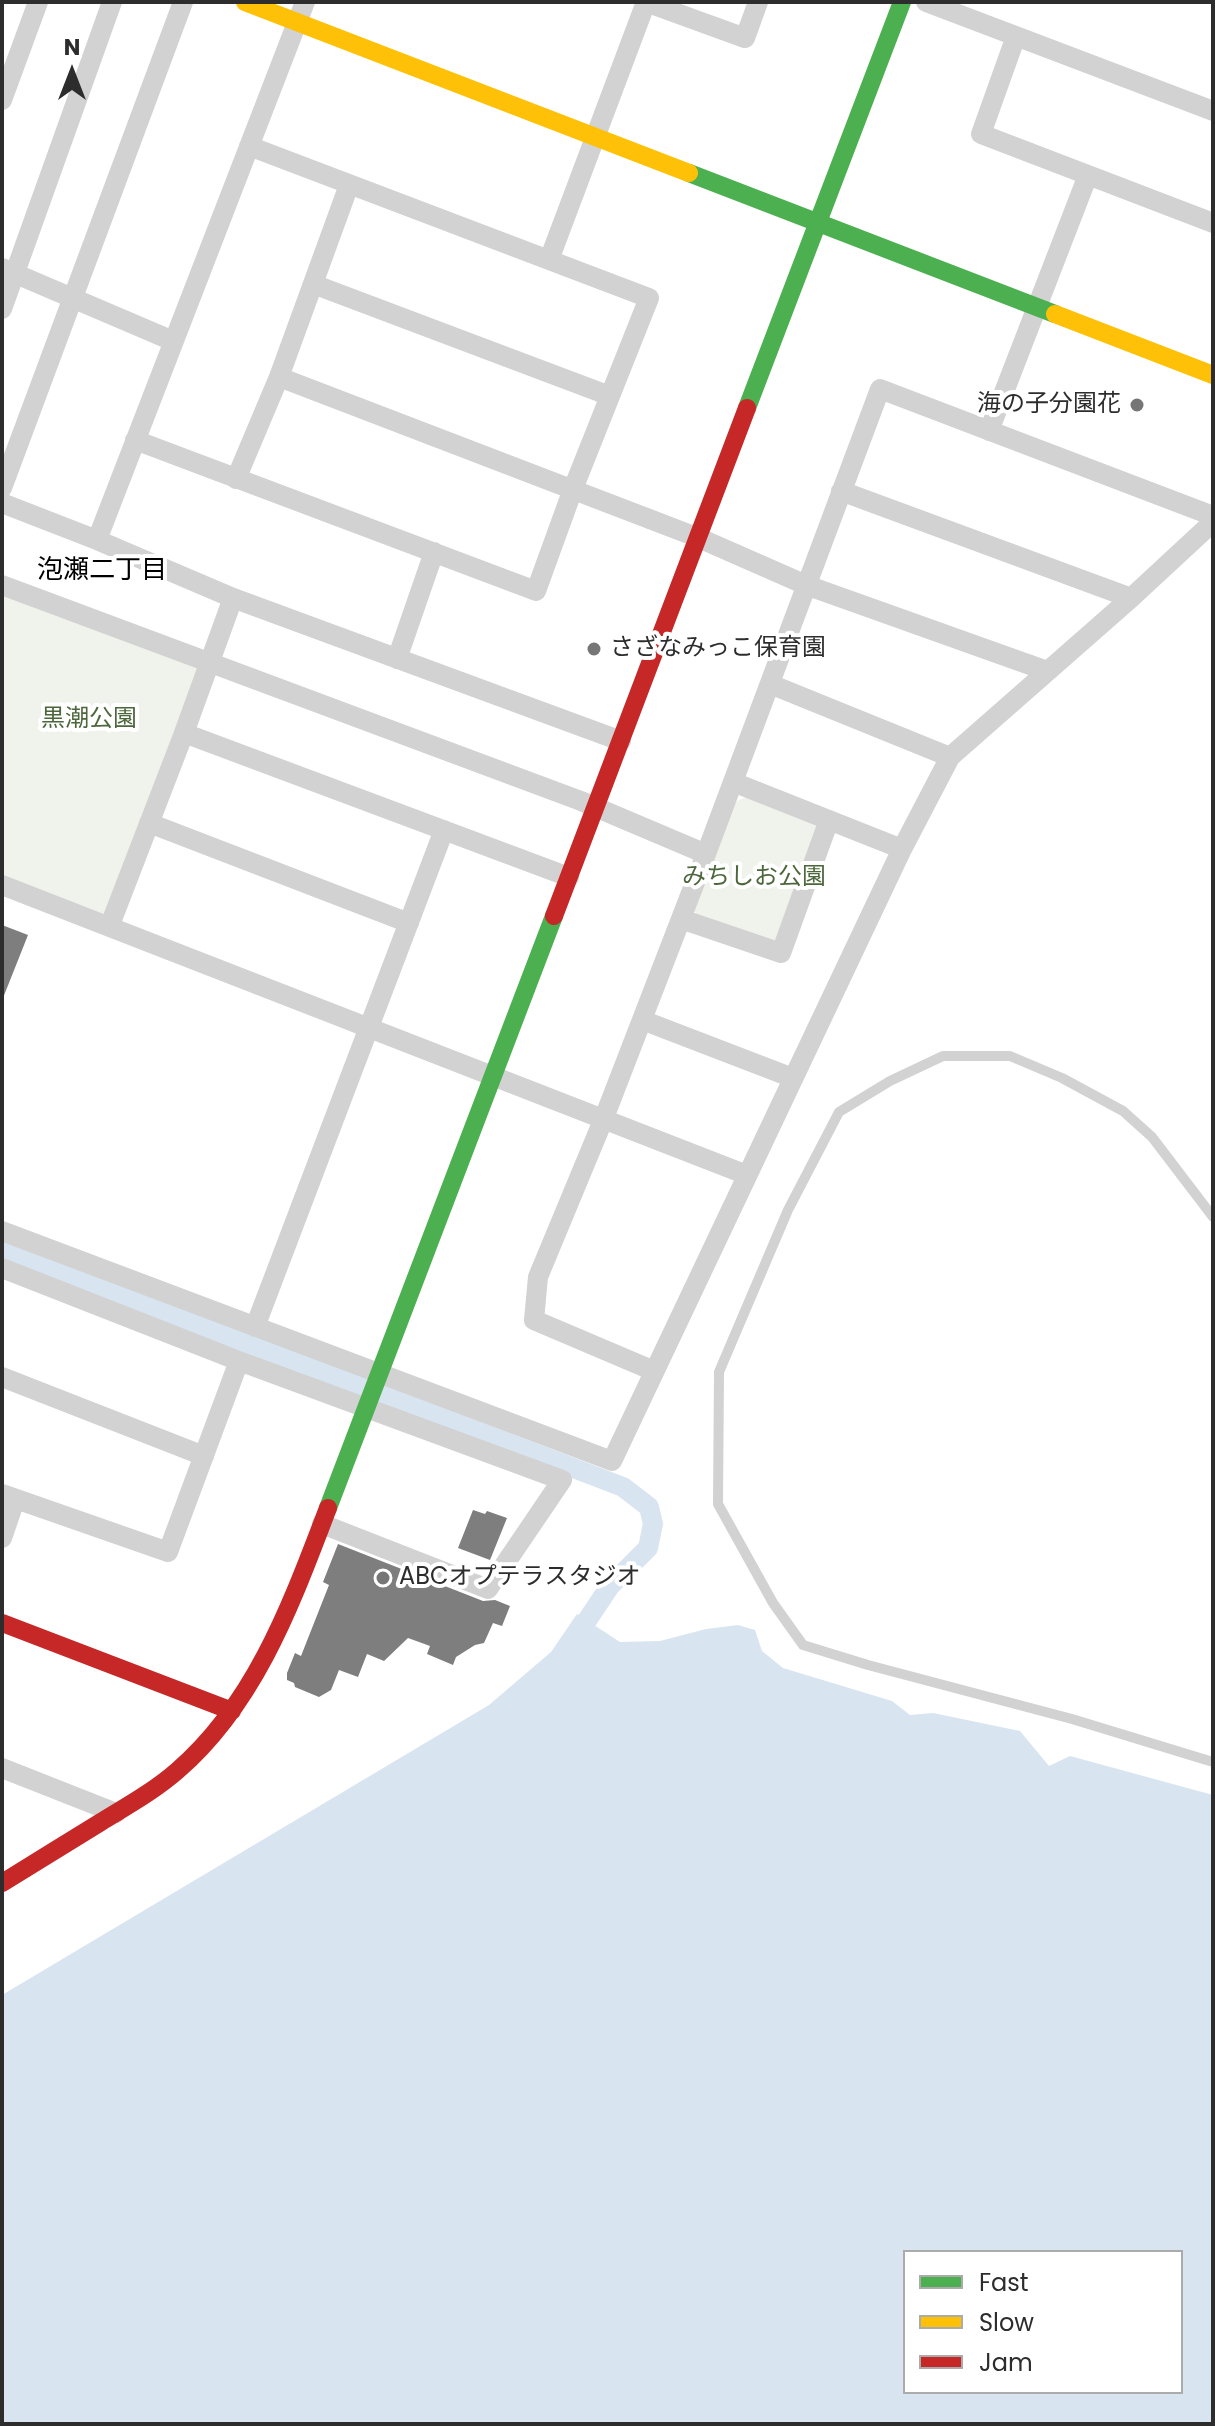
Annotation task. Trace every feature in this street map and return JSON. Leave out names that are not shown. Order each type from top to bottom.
[{"type":"street","points":[[2,100],[10,50],[38,2]]},
{"type":"street","points":[[2,309],[9,271],[112,2]]},
{"type":"street","points":[[2,488],[183,2]]},
{"type":"street","points":[[245,2],[1213,375]]},
{"type":"street","points":[[97,540],[305,2]]},
{"type":"street","points":[[549,260],[646,2],[745,38],[758,2]]},
{"type":"street","points":[[2,1883],[156,1788],[187,1763],[232,1711],[260,1668],[282,1624],[902,2]]},
{"type":"street","points":[[926,2],[1213,111]]},
{"type":"street","points":[[1016,36],[981,134],[1213,223]]},
{"type":"street","points":[[135,440],[536,591],[649,298],[249,146]]},
{"type":"street","points":[[989,431],[1088,175]]},
{"type":"street","points":[[236,479],[279,377],[349,185]]},
{"type":"street","points":[[9,271],[173,341]]},
{"type":"street","points":[[313,284],[610,396]]},
{"type":"street","points":[[279,377],[699,538],[806,585],[1047,671]]},
{"type":"street","points":[[2,1268],[239,1361],[373,1390],[612,1461],[902,849],[950,757],[1131,598],[1213,519],[880,389],[681,919],[538,1277],[534,1320],[654,1371]]},
{"type":"street","points":[[841,491],[1131,598]]},
{"type":"street","points":[[2,503],[233,598],[621,741]]},
{"type":"street","points":[[397,659],[434,552]]},
{"type":"street","points":[[2,585],[596,807],[706,854]]},
{"type":"street","points":[[110,925],[233,598]]},
{"type":"street","points":[[770,684],[950,757]]},
{"type":"street","points":[[184,733],[569,877]]},
{"type":"street","points":[[733,782],[902,849]]},
{"type":"street","points":[[681,919],[781,953],[829,820]]},
{"type":"street","points":[[149,823],[409,923]]},
{"type":"street","points":[[255,1327],[444,830]]},
{"type":"street","points":[[2,885],[747,1175]]},
{"type":"street","points":[[642,1020],[793,1078]]},
{"type":"street","points":[[2,1231],[255,1327],[373,1390],[562,1480],[488,1589],[322,1524]]},
{"type":"street","points":[[2,1538],[9,1497],[168,1552],[239,1361]]},
{"type":"street","points":[[2,1377],[204,1456]]},
{"type":"street","points":[[2,1623],[232,1711]]},
{"type":"street","points":[[2,1768],[116,1813]]},
{"type":"lane","points":[[1213,1217],[1152,1137],[1123,1111],[1062,1078],[1010,1056],[943,1056],[890,1081],[839,1112],[788,1210],[719,1372],[718,1504],[773,1603],[803,1645],[1072,1719],[1213,1762]]},
{"type":"green space","name":"黒潮公園","points":[[2,591],[202,667],[107,915],[2,875]]},
{"type":"green space","name":"みちしお公園","points":[[746,797],[814,823],[820,833],[782,941],[769,945],[698,919],[692,904],[733,803]]},
{"type":"shaded area","points":[[577,1614],[620,1642],[660,1641],[706,1629],[738,1625],[755,1630],[762,1651],[783,1668],[892,1701],[910,1715],[933,1713],[1020,1731],[1049,1766],[1070,1756],[1213,1795],[1213,2424],[2,2424],[2,1995],[489,1705],[551,1652]]},
{"type":"building","points":[[2,925],[28,935],[3,998],[2,998]]},
{"type":"building","points":[[473,1510],[507,1518],[490,1560],[458,1548]]},
{"type":"building","points":[[338,1544],[483,1601],[495,1600],[510,1606],[502,1626],[493,1623],[484,1643],[456,1657],[453,1665],[427,1654],[430,1646],[408,1638],[384,1661],[367,1654],[358,1677],[339,1670],[331,1690],[319,1697],[295,1687],[287,1680],[287,1673],[295,1653],[301,1656],[329,1585],[323,1582]]},
{"type":"waterway","points":[[2,1249],[623,1487],[649,1507],[653,1524],[648,1548],[610,1586],[584,1625]]},
{"type":"traffic: fast","points":[[747,408],[902,2]]},
{"type":"traffic: fast","points":[[689,173],[1055,314]]},
{"type":"traffic: fast","points":[[328,1508],[554,916]]},
{"type":"traffic: slow","points":[[245,2],[689,173]]},
{"type":"traffic: slow","points":[[1055,314],[1213,375]]},
{"type":"traffic: jam","points":[[554,916],[747,408]]},
{"type":"traffic: jam","points":[[2,1883],[150,1792],[205,1744],[250,1683],[269,1649],[328,1508]]},
{"type":"traffic: jam","points":[[2,1623],[232,1711]]},
{"type":"place","name":"海の子分園花","points":[[1137,405]]},
{"type":"place","name":"さざなみっこ保育園","points":[[594,649]]},
{"type":"place","name":"ABCオプテラスタジオ","points":[[383,1578]]},
{"type":"district","name":"泡瀬二丁目","points":[[102,571]]}]
